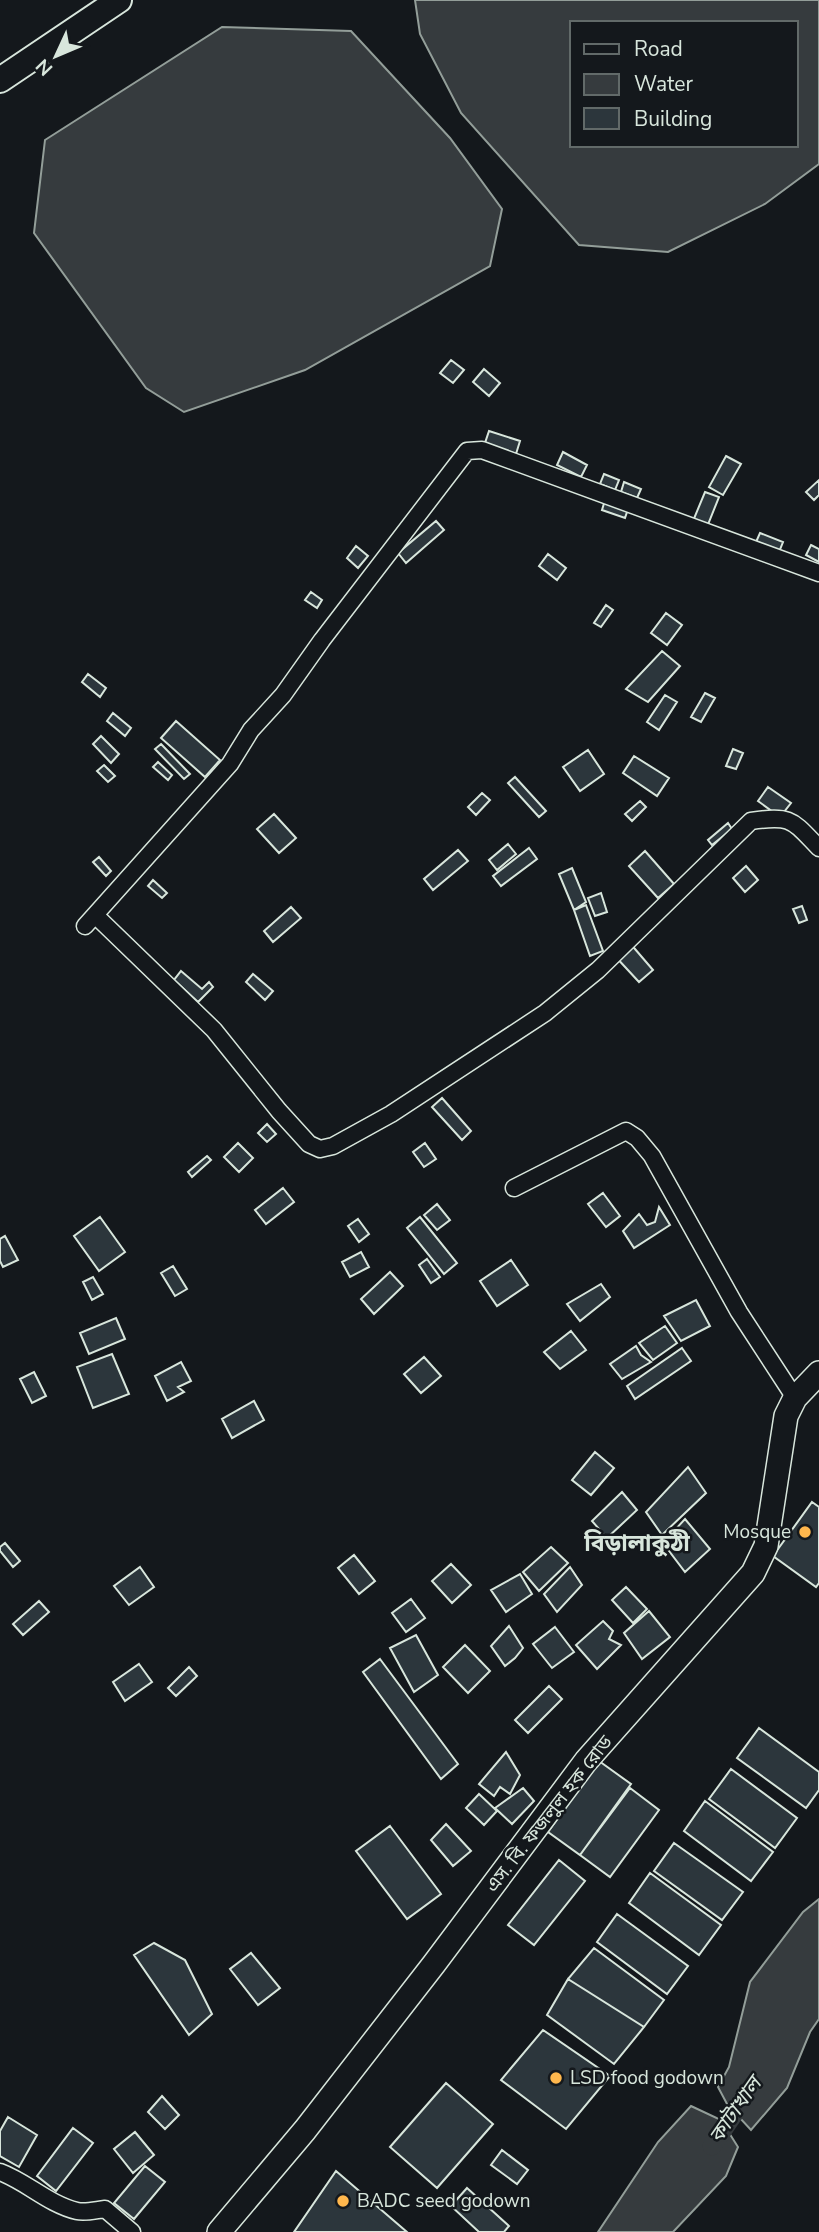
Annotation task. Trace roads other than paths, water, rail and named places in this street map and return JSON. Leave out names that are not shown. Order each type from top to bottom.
[{"type":"main road","points":[[0,80],[119,0]]},
{"type":"main road","name":"এস. বি. ফজলুল হক রোড","points":[[219,2232],[338,2088],[435,1964],[586,1761],[752,1573],[766,1546],[786,1416],[795,1398],[819,1373]]},
{"type":"street","points":[[819,573],[482,450],[467,451],[283,695],[251,730],[230,765],[90,920],[214,1030],[279,1111],[309,1144],[320,1149],[333,1146],[391,1114],[545,1013],[598,970],[751,821],[785,818],[794,823],[819,848]]},
{"type":"street","points":[[514,1188],[626,1131],[637,1138],[652,1156],[739,1312],[795,1398]]},
{"type":"street","points":[[0,2172],[10,2175],[53,2202],[79,2211],[105,2209],[132,2232]]},
{"type":"water","points":[[415,0],[819,0],[819,164],[765,204],[668,252],[579,245],[461,113],[420,34]]},
{"type":"water","points":[[222,27],[351,31],[450,138],[502,209],[490,266],[305,370],[184,412],[146,388],[34,233],[45,140]]},
{"type":"water","points":[[819,1899],[819,2019],[810,2032],[787,2088],[751,2130],[727,2104],[718,2087],[729,2067],[750,1982],[803,1912]]},
{"type":"water","points":[[691,2106],[721,2120],[738,2147],[726,2176],[673,2232],[598,2232],[658,2142]]},
{"type":"waterway","name":"কাটাখাল","points":[[712,2146],[748,2093]]},
{"type":"place","name":"Mosque","points":[[805,1532]]},
{"type":"place","name":"LSD food godown","points":[[556,2078]]},
{"type":"place","name":"BADC seed godown","points":[[343,2201]]},
{"type":"district","name":"বিড়ালাকুঠী","points":[[637,1543]]}]
